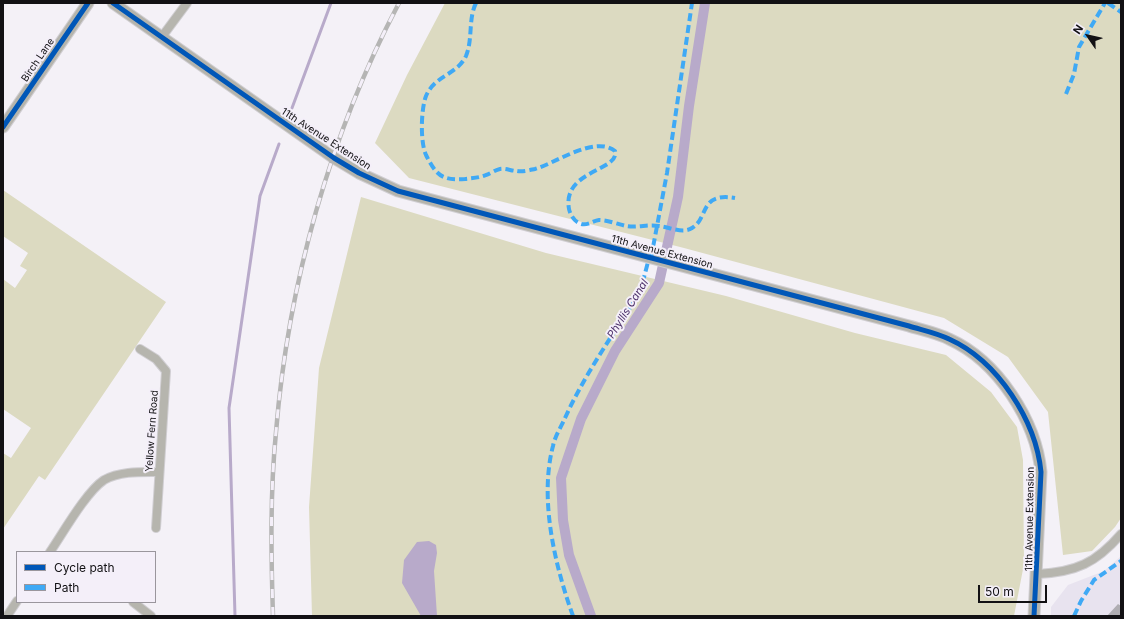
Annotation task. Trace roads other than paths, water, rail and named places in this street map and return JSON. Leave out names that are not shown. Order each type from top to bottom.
[{"type":"street","name":"Birch Lane","points":[[3,127],[88,3]]},
{"type":"street","name":"11th Avenue Extension","points":[[113,3],[334,158],[398,191],[930,332],[950,339],[979,359],[1008,389],[1027,419],[1040,459],[1041,472],[1038,574],[1034,616]]},
{"type":"street","points":[[162,38],[187,3]]},
{"type":"street","name":"Yellow Fern Road","points":[[140,349],[156,359],[166,371],[156,528]]},
{"type":"street","points":[[54,551],[85,500],[104,480],[116,475],[159,472]]},
{"type":"street","points":[[1038,574],[1060,573],[1096,559],[1106,551],[1121,534]]},
{"type":"street","points":[[7,616],[16,602]]},
{"type":"street","points":[[134,603],[151,616]]},
{"type":"waterway","points":[[292,108],[331,3]]},
{"type":"waterway","name":"Phyllis Canal","points":[[591,616],[569,555],[563,520],[561,478],[581,419],[615,351],[659,283],[678,197],[689,106],[705,3]]},
{"type":"waterway","points":[[235,616],[229,408],[260,196],[279,144]]},
{"type":"railway","points":[[273,616],[272,524],[274,455],[282,376],[302,266],[316,211],[352,104],[374,53],[399,3]]}]
